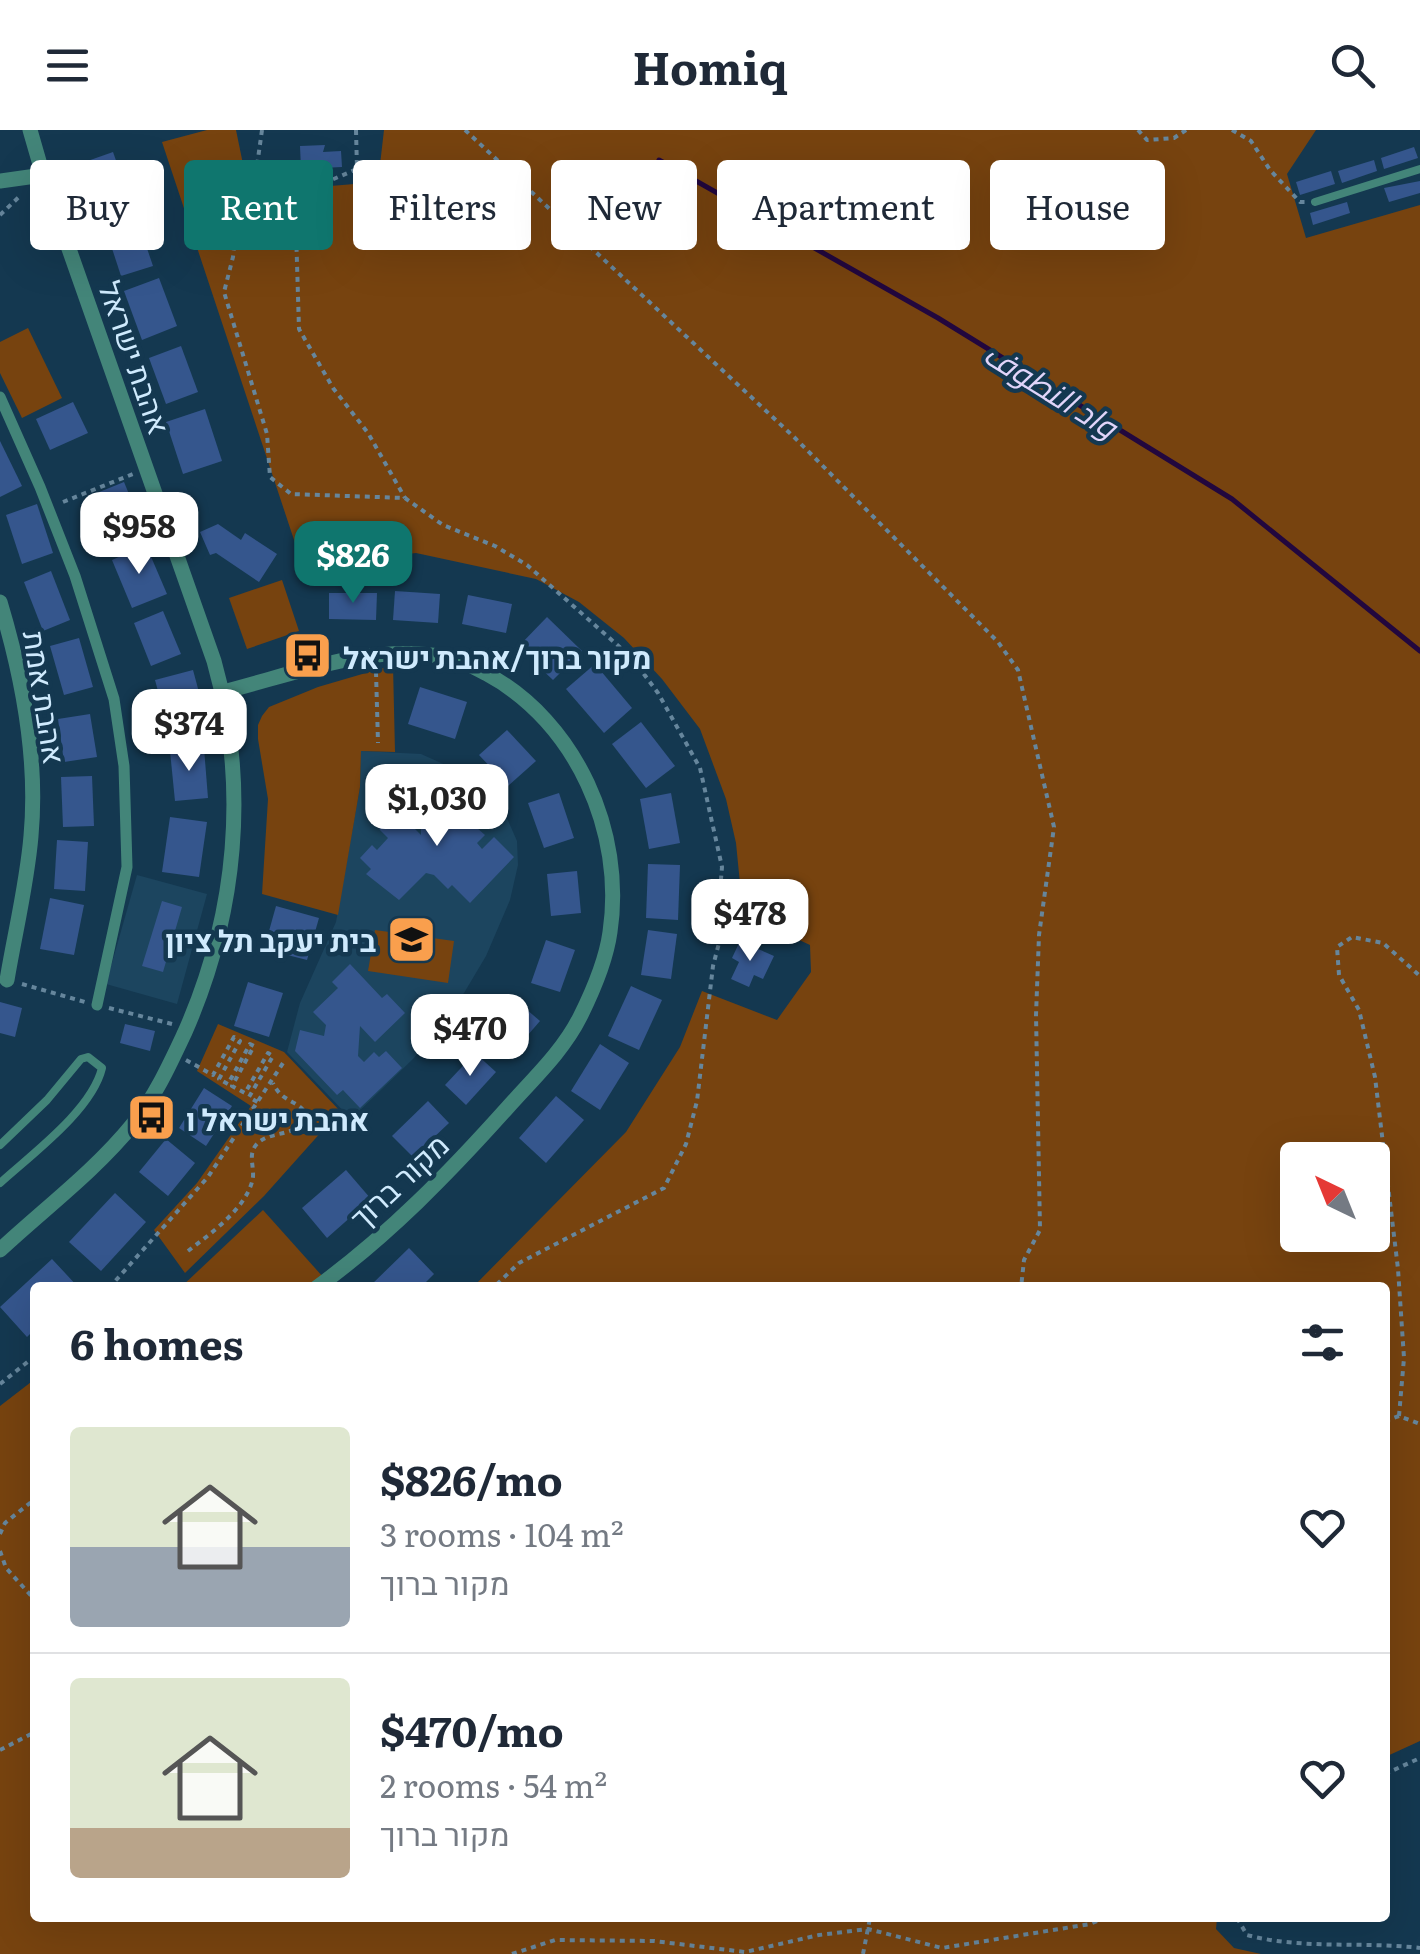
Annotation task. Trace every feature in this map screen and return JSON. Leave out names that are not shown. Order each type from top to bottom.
[{"type":"street","name":"אהבת ישראל","points":[[30,130],[39,160]]},
{"type":"street","points":[[0,181],[30,176]]},
{"type":"street","name":"אהבת ישראל","points":[[0,1250],[131,1127],[152,1098],[208,976],[229,889],[235,796],[223,692],[70,250]]},
{"type":"street","points":[[0,397],[48,508],[114,699],[124,766],[126,867],[97,1005]]},
{"type":"street","name":"אהבת אמת","points":[[0,602],[28,732],[32,792],[32,835],[4,979]]},
{"type":"street","name":"מקור ברוך","points":[[223,692],[398,652],[450,657],[506,684],[560,736],[593,795],[605,836],[612,894],[610,934],[596,982],[578,1021],[557,1053],[438,1182],[323,1282]]},
{"type":"lane","points":[[1315,202],[1420,169]]},
{"type":"lane","points":[[0,1145],[47,1100],[81,1059],[88,1057],[102,1068],[100,1079],[83,1104],[0,1183]]},
{"type":"path","points":[[262,130],[256,173],[237,217],[224,292],[267,434],[270,476],[291,494],[404,498]]},
{"type":"path","points":[[356,130],[357,169],[322,184],[299,206],[299,329],[334,388],[368,433],[404,498],[443,524],[496,546],[527,565],[632,658],[658,693],[700,768],[722,867],[719,943],[697,1101],[686,1144],[664,1188],[519,1262],[499,1282]]},
{"type":"path","points":[[465,130],[794,437],[998,642],[1018,670],[1054,827],[1038,936],[1040,1230],[1024,1260],[1022,1282]]},
{"type":"path","points":[[1138,130],[1147,140],[1174,138],[1186,130]]},
{"type":"path","points":[[1232,130],[1251,140],[1270,170],[1300,202],[1315,202]]},
{"type":"path","points":[[48,508],[146,468]]},
{"type":"path","points":[[375,656],[378,742]]},
{"type":"path","points":[[1399,1416],[1404,1358],[1398,1268],[1375,1077],[1359,1010],[1339,975],[1337,947],[1352,937],[1383,943],[1420,976]]},
{"type":"path","points":[[4,979],[186,1028]]},
{"type":"path","points":[[175,1054],[212,1075],[234,1037],[240,1040],[219,1078],[228,1084],[250,1044],[254,1046],[232,1086],[245,1093],[268,1053],[273,1056],[249,1097],[259,1103]]},
{"type":"path","points":[[114,1282],[208,1177],[285,1060]]},
{"type":"path","points":[[188,1251],[211,1234],[250,1189],[255,1170],[251,1154],[254,1147],[264,1139],[292,1132],[303,1123],[306,1114],[302,1108],[284,1100],[272,1082]]},
{"type":"path","points":[[0,1384],[30,1360]]},
{"type":"path","points":[[1390,1419],[1399,1416],[1420,1424]]},
{"type":"path","points":[[0,1534],[5,1523],[30,1503]]},
{"type":"path","points":[[0,1551],[6,1568],[30,1594]]},
{"type":"path","points":[[0,1750],[30,1735]]},
{"type":"path","points":[[1390,1772],[1420,1758]]},
{"type":"path","points":[[862,1954],[869,1922]]},
{"type":"path","points":[[512,1954],[556,1940],[654,1941],[745,1952],[819,1934],[868,1929],[942,1948],[1095,1922]]},
{"type":"path","points":[[1239,1922],[1247,1935],[1276,1943],[1378,1943],[1420,1948]]},
{"type":"shaded area","points":[[207,130],[236,130],[242,160],[184,160],[184,208],[162,142]]},
{"type":"shaded area","points":[[384,130],[1316,130],[1287,174],[1306,238],[1420,205],[1420,1741],[1390,1755],[1390,1282],[478,1282],[626,1132],[680,1047],[702,991],[777,1020],[811,972],[810,945],[743,914],[736,843],[726,799],[700,729],[624,638],[579,602],[536,579],[416,553],[303,567],[198,250],[333,250],[333,186],[353,184],[353,250],[531,250],[531,160],[381,160]]},
{"type":"shaded area","points":[[28,328],[62,398],[22,418],[0,373],[0,342]]},
{"type":"shaded area","points":[[282,580],[299,631],[247,649],[229,598]]},
{"type":"shaded area","points":[[393,665],[395,752],[361,751],[360,787],[338,915],[262,894],[268,799],[258,739],[262,716],[269,707],[318,687]]},
{"type":"shaded area","name":"בית יעקב תל ציון","points":[[361,751],[421,754],[481,788],[506,816],[517,841],[518,865],[510,900],[486,956],[464,993],[414,1058],[351,1119],[287,1052],[300,1003],[336,922],[360,787]]},
{"type":"shaded area","points":[[137,875],[207,894],[177,1004],[106,984]]},
{"type":"shaded area","points":[[375,930],[454,941],[448,983],[368,971]]},
{"type":"shaded area","points":[[218,1024],[284,1052],[340,1111],[264,1196],[185,1273],[154,1230],[197,1183],[251,1106],[197,1071]]},
{"type":"shaded area","points":[[263,1210],[328,1282],[186,1282]]},
{"type":"shaded area","points":[[30,1383],[30,1922],[1217,1922],[1216,1929],[1234,1948],[1261,1954],[0,1954],[0,1406]]},
{"type":"building","points":[[325,145],[323,152],[341,151],[342,167],[333,167],[333,160],[301,160],[300,146]]},
{"type":"building","points":[[1414,147],[1418,158],[1384,169],[1381,158]]},
{"type":"building","points":[[113,152],[116,160],[90,160]]},
{"type":"building","points":[[1374,160],[1377,171],[1342,183],[1338,171]]},
{"type":"building","points":[[1331,171],[1335,184],[1300,195],[1296,182]]},
{"type":"building","points":[[1420,181],[1420,193],[1389,202],[1384,188]]},
{"type":"building","points":[[1347,202],[1350,213],[1313,225],[1310,213]]},
{"type":"building","points":[[113,250],[148,250],[153,266],[121,276]]},
{"type":"building","points":[[159,278],[177,326],[142,340],[124,291]]},
{"type":"building","points":[[181,346],[198,392],[166,404],[149,358]]},
{"type":"building","points":[[73,402],[88,433],[50,450],[36,419]]},
{"type":"building","points":[[205,409],[222,461],[183,474],[166,422]]},
{"type":"building","points":[[0,441],[22,486],[0,497]]},
{"type":"building","points":[[124,482],[143,528],[105,543],[87,497]]},
{"type":"building","points":[[37,504],[53,553],[22,564],[6,515]]},
{"type":"building","points":[[218,524],[241,540],[245,533],[277,554],[259,582],[216,553],[210,555],[200,532]]},
{"type":"building","points":[[146,545],[167,594],[132,608],[112,560]]},
{"type":"building","points":[[51,571],[70,620],[43,631],[24,582]]},
{"type":"building","points":[[395,591],[440,594],[438,623],[393,620]]},
{"type":"building","points":[[329,593],[377,593],[376,620],[329,619]]},
{"type":"building","points":[[468,595],[512,604],[506,633],[462,624]]},
{"type":"building","points":[[163,611],[181,654],[151,666],[134,623]]},
{"type":"building","points":[[547,617],[582,651],[553,680],[518,647]]},
{"type":"building","points":[[79,638],[93,687],[64,695],[50,646]]},
{"type":"building","points":[[595,664],[632,708],[604,733],[566,689]]},
{"type":"building","points":[[193,670],[207,722],[169,732],[155,680]]},
{"type":"building","points":[[420,687],[467,702],[455,739],[408,724]]},
{"type":"building","points":[[90,714],[97,757],[64,762],[58,719]]},
{"type":"building","points":[[641,722],[675,766],[646,788],[612,744]]},
{"type":"building","points":[[507,730],[536,761],[508,786],[479,755]]},
{"type":"building","points":[[204,748],[208,798],[175,801],[170,751]]},
{"type":"building","points":[[92,776],[94,826],[63,827],[61,777]]},
{"type":"building","points":[[421,792],[448,792],[467,810],[475,802],[489,815],[477,828],[485,835],[477,843],[482,849],[494,837],[514,857],[470,903],[452,885],[448,889],[434,875],[426,873],[399,900],[366,874],[371,869],[360,858],[372,845],[377,850],[388,838],[379,829],[397,811],[421,835]]},
{"type":"building","points":[[559,793],[574,838],[544,848],[528,803]]},
{"type":"building","points":[[671,793],[680,843],[649,849],[640,799]]},
{"type":"building","points":[[170,817],[207,822],[199,877],[162,872]]},
{"type":"building","points":[[57,840],[88,842],[85,891],[54,889]]},
{"type":"building","points":[[648,864],[680,865],[678,920],[646,918]]},
{"type":"building","points":[[577,871],[581,913],[551,916],[547,874]]},
{"type":"building","points":[[50,898],[84,905],[74,955],[40,949]]},
{"type":"building","points":[[162,901],[182,907],[163,972],[142,966]]},
{"type":"building","points":[[276,906],[319,918],[307,960],[264,949]]},
{"type":"building","points":[[648,930],[677,934],[671,979],[641,975]]},
{"type":"building","points":[[546,940],[575,950],[560,992],[531,983]]},
{"type":"building","points":[[740,941],[774,956],[763,979],[754,975],[749,987],[731,979],[739,962],[732,958]]},
{"type":"building","points":[[350,964],[382,998],[387,994],[405,1013],[375,1042],[360,1026],[358,1056],[364,1062],[374,1052],[379,1057],[386,1051],[402,1068],[360,1108],[343,1090],[337,1095],[295,1051],[300,1030],[324,1036],[326,1025],[313,1012],[338,988],[332,982]]},
{"type":"building","points":[[248,982],[283,993],[269,1037],[234,1026]]},
{"type":"building","points":[[631,986],[662,1000],[639,1050],[608,1036]]},
{"type":"building","points":[[0,1002],[22,1008],[15,1037],[0,1033]]},
{"type":"building","points":[[519,1003],[540,1021],[508,1058],[487,1041]]},
{"type":"building","points":[[125,1024],[155,1031],[150,1051],[120,1043]]},
{"type":"building","points":[[600,1044],[629,1063],[600,1110],[571,1091]]},
{"type":"building","points":[[475,1053],[496,1072],[466,1105],[445,1085]]},
{"type":"building","points":[[204,1088],[232,1106],[206,1146],[179,1128]]},
{"type":"building","points":[[556,1096],[584,1120],[546,1163],[519,1138]]},
{"type":"building","points":[[428,1101],[449,1123],[413,1157],[392,1136]]},
{"type":"building","points":[[166,1139],[195,1163],[168,1196],[139,1172]]},
{"type":"building","points":[[346,1170],[371,1199],[327,1238],[302,1208]]},
{"type":"building","points":[[115,1193],[146,1222],[101,1271],[69,1242]]},
{"type":"building","points":[[409,1248],[434,1274],[426,1282],[374,1282]]},
{"type":"building","points":[[52,1259],[73,1282],[30,1282],[27,1337],[0,1307]]},
{"type":"waterway","name":"واد النطوف","points":[[697,182],[938,318],[1232,499],[1420,651]]},
{"type":"place","name":"מקור ברוך/אהבת ישראל","points":[[308,656]]},
{"type":"place","name":"בית יעקב תל ציון","points":[[411,939]]},
{"type":"place","name":"אהבת ישראל ו","points":[[151,1118]]}]
